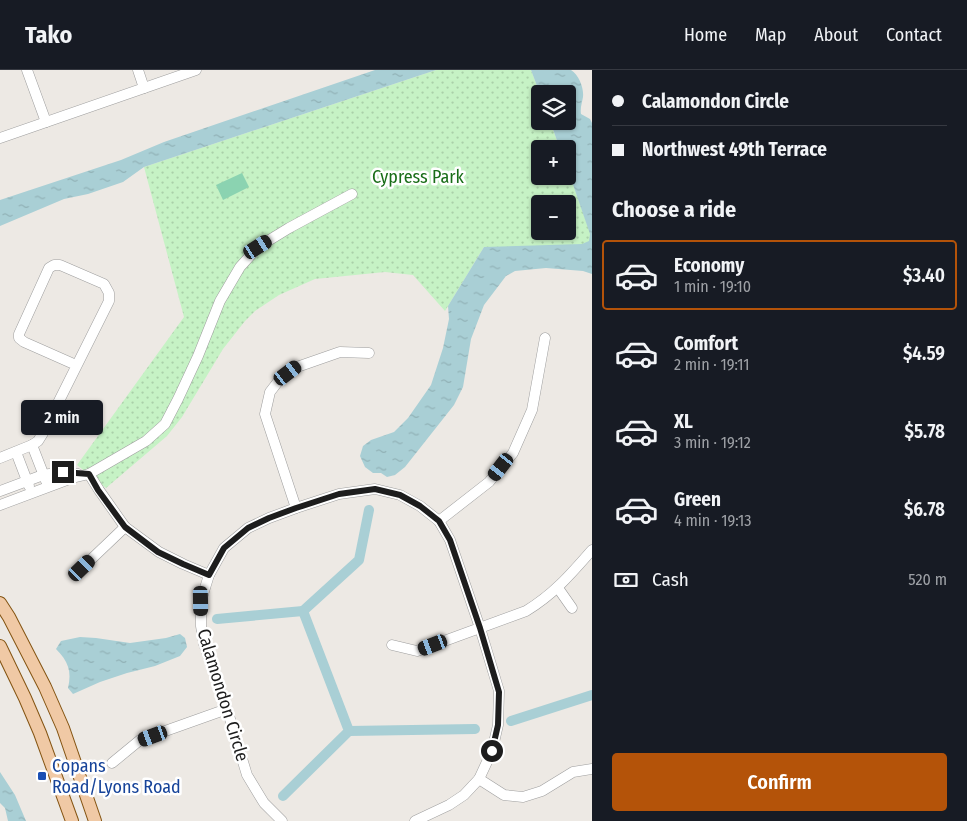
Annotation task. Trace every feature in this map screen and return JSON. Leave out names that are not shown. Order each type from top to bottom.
[{"type":"main road","points":[[0,603],[45,686],[66,736],[95,821]]},
{"type":"main road","points":[[0,646],[22,690],[40,733],[72,821]]},
{"type":"street","points":[[27,70],[46,122]]},
{"type":"street","points":[[138,70],[144,88]]},
{"type":"street","points":[[0,138],[196,70]]},
{"type":"street","points":[[0,505],[72,478],[89,474],[146,441],[165,424],[178,400],[220,301],[240,267],[258,247],[352,194]]},
{"type":"street","points":[[0,458],[38,441],[109,301],[104,284],[60,265],[54,265],[49,268],[19,334],[19,338],[76,365]]},
{"type":"street","points":[[439,521],[489,482],[513,452],[532,410],[545,338]]},
{"type":"street","points":[[296,508],[265,414],[270,392],[280,380],[297,367],[340,352],[369,353]]},
{"type":"street","points":[[32,445],[48,487]]},
{"type":"street","points":[[16,452],[31,494]]},
{"type":"street","points":[[0,492],[43,475],[63,472],[89,474]]},
{"type":"street","points":[[89,474],[98,490],[125,527],[158,552],[209,575]]},
{"type":"street","name":"Calamondon Circle","points":[[282,821],[264,802],[248,776],[204,644],[201,626],[201,601],[209,575],[224,548],[248,528],[269,518],[339,494],[375,489],[400,495],[414,502],[439,521],[450,540],[480,628],[499,692],[498,725],[492,751],[479,779],[464,795],[449,805],[415,821]]},
{"type":"street","points":[[82,568],[125,527]]},
{"type":"street","points":[[392,645],[417,651],[526,611],[540,603],[566,581],[592,550]]},
{"type":"street","points":[[558,588],[572,608]]},
{"type":"street","points":[[112,763],[140,740],[227,709]]},
{"type":"street","points":[[479,779],[504,795],[523,797],[542,791],[573,772],[592,769]]},
{"type":"green space","name":"Cypress Park","points":[[436,70],[531,70],[537,85],[531,85],[531,130],[553,130],[557,140],[531,140],[531,185],[573,185],[592,238],[592,247],[484,247],[445,311],[413,275],[385,272],[315,279],[279,295],[255,311],[245,321],[223,349],[182,417],[167,436],[106,488],[77,465],[184,317],[144,167]]},
{"type":"green space","points":[[242,173],[249,187],[223,200],[216,185]]},
{"type":"water","points":[[375,70],[436,70],[144,167],[123,182],[88,194],[64,199],[0,226],[0,200],[121,160],[164,142]]},
{"type":"water","points":[[531,70],[571,70],[579,78],[582,86],[581,114],[590,119],[592,123],[592,274],[583,271],[546,268],[515,271],[506,276],[484,305],[471,339],[463,387],[454,405],[405,467],[395,475],[387,477],[381,473],[373,473],[365,467],[360,456],[363,446],[371,440],[394,432],[408,418],[431,385],[443,348],[449,319],[448,306],[484,247],[582,244],[589,241],[590,234],[573,185],[576,185],[576,140],[557,140],[553,130],[576,130],[576,85],[537,85]]},
{"type":"water","points":[[180,634],[185,638],[187,647],[180,656],[155,666],[100,682],[73,694],[68,688],[70,676],[68,667],[64,658],[56,649],[61,641],[80,637],[130,643]]},
{"type":"water","points":[[0,772],[15,795],[26,821],[8,821],[5,808],[0,803]]},
{"type":"waterway","points":[[283,796],[349,731],[303,611],[359,560],[369,510]]},
{"type":"waterway","points":[[217,619],[303,611]]},
{"type":"waterway","points":[[511,721],[592,695]]},
{"type":"waterway","points":[[349,731],[475,729]]},
{"type":"place","name":"Copans Road/Lyons Road","points":[[42,776]]},
{"type":"route","points":[[63,472],[89,474],[98,490],[125,527],[158,552],[209,575],[224,548],[248,528],[296,508],[339,494],[375,489],[400,495],[420,506],[439,521],[450,540],[480,628],[499,692],[498,725],[492,751]]}]
